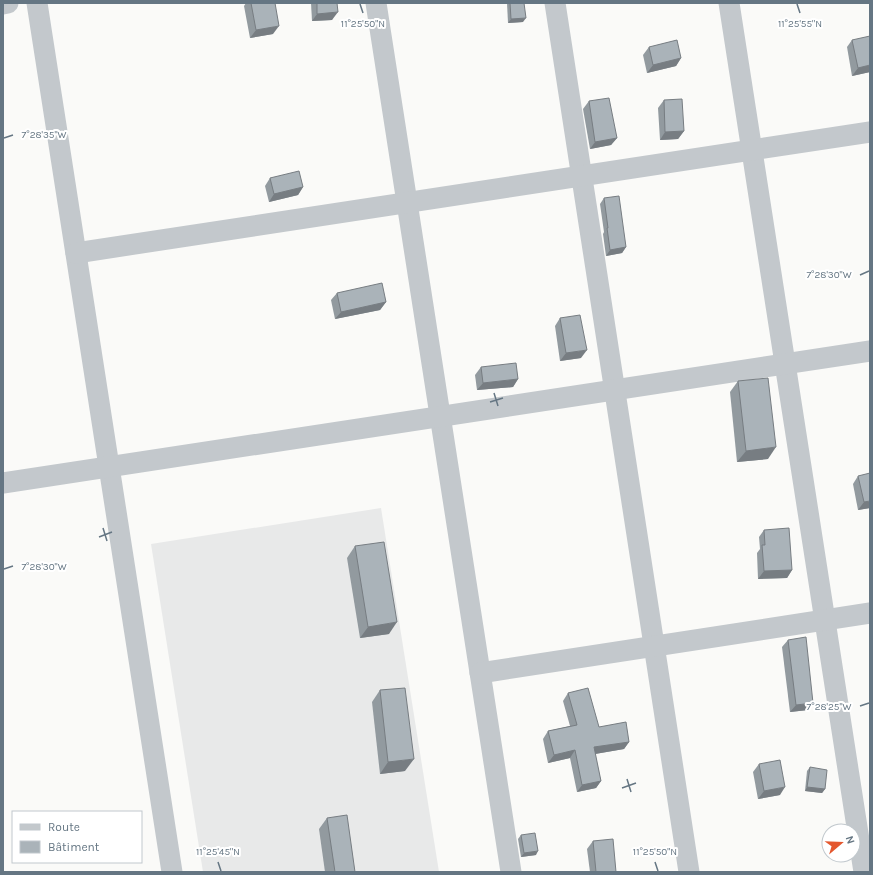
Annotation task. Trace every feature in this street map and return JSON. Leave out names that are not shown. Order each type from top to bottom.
[{"type":"street","points":[[3,4],[8,3]]},
{"type":"street","points":[[37,3],[172,872]]},
{"type":"street","points":[[376,3],[511,872]]},
{"type":"street","points":[[555,3],[689,872]]},
{"type":"street","points":[[729,3],[864,872]]},
{"type":"street","points":[[76,254],[870,132]]},
{"type":"street","points":[[3,483],[870,351]]},
{"type":"street","points":[[480,673],[870,613]]},
{"type":"shaded area","points":[[381,508],[439,872],[203,872],[151,544]]},
{"type":"building","points":[[251,3],[275,3],[279,26],[256,30]]},
{"type":"building","points":[[317,3],[337,3],[338,12],[317,14]]},
{"type":"building","points":[[510,3],[524,3],[526,18],[511,19]]},
{"type":"building","points":[[870,36],[870,65],[858,68],[852,40]]},
{"type":"building","points":[[677,40],[681,58],[653,65],[649,47]]},
{"type":"building","points":[[609,98],[617,138],[595,142],[589,101]]},
{"type":"building","points":[[682,99],[684,131],[665,132],[664,100]]},
{"type":"building","points":[[299,171],[303,187],[274,194],[270,178]]},
{"type":"building","points":[[619,196],[626,247],[610,250],[604,198]]},
{"type":"building","points":[[382,283],[386,302],[341,312],[337,293]]},
{"type":"building","points":[[580,315],[587,350],[566,353],[560,318]]},
{"type":"building","points":[[516,363],[518,379],[483,383],[481,367]]},
{"type":"building","points":[[768,378],[776,447],[746,451],[738,381]]},
{"type":"building","points":[[870,473],[870,501],[864,502],[858,476]]},
{"type":"building","points":[[789,528],[792,570],[764,571],[762,545],[765,545],[764,530]]},
{"type":"building","points":[[384,542],[397,622],[368,627],[355,546]]},
{"type":"building","points":[[806,637],[813,703],[796,705],[788,640]]},
{"type":"building","points":[[405,688],[414,759],[388,762],[380,690]]},
{"type":"building","points":[[588,688],[599,727],[626,722],[629,742],[594,747],[601,781],[582,785],[575,750],[554,755],[548,731],[577,725],[568,693]]},
{"type":"building","points":[[780,760],[785,787],[764,791],[759,764]]},
{"type":"building","points":[[810,767],[827,770],[825,789],[807,787]]},
{"type":"building","points":[[347,815],[355,872],[335,872],[327,818]]},
{"type":"building","points":[[535,833],[538,851],[524,853],[521,835]]},
{"type":"building","points":[[613,839],[616,872],[596,872],[593,841]]}]
